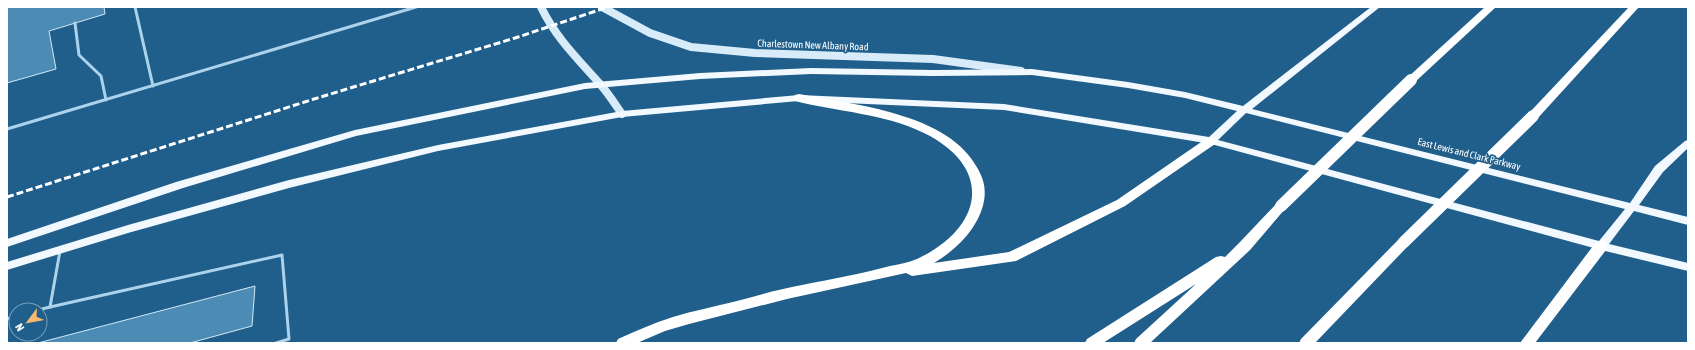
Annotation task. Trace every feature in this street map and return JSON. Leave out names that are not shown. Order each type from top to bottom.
[{"type":"highway","points":[[1141,343],[1246,246],[1281,206],[1411,80],[1491,7]]},
{"type":"highway","points":[[1306,343],[1404,242],[1533,116],[1634,7]]},
{"type":"highway","points":[[799,98],[883,115],[922,127],[948,141],[967,159],[975,171],[979,185],[978,201],[973,218],[948,247],[919,264],[866,278]]},
{"type":"highway","points":[[623,343],[672,323],[801,290],[866,278],[1011,256],[1121,203],[1211,141]]},
{"type":"highway","points":[[1092,343],[1246,246]]},
{"type":"highway","points":[[1527,343],[1601,246]]},
{"type":"main road","points":[[541,7],[550,26],[576,58],[601,85],[622,114]]},
{"type":"main road","name":"Charlestown New Albany Road","points":[[602,7],[650,33],[691,47],[751,53],[933,59],[1032,72]]},
{"type":"main road","points":[[1211,141],[1244,110],[1376,7]]},
{"type":"main road","name":"East Lewis and Clark Parkway","points":[[7,243],[180,185],[355,133],[585,86],[700,76],[811,71],[933,73],[1032,72],[1128,85],[1185,95],[1688,221]]},
{"type":"main road","points":[[7,266],[128,229],[289,184],[438,148],[622,114],[799,98],[1004,107],[1211,141],[1601,246],[1688,267]]},
{"type":"main road","points":[[1601,246],[1632,207],[1659,169],[1688,143]]},
{"type":"lane","points":[[135,7],[152,86]]},
{"type":"lane","points":[[7,129],[416,7]]},
{"type":"lane","points":[[75,23],[79,55],[101,76],[106,100]]},
{"type":"lane","points":[[60,250],[50,307],[282,255],[289,339],[276,343]]},
{"type":"building","points":[[7,7],[104,7],[105,14],[49,31],[56,69],[7,83]]},
{"type":"building","points":[[255,286],[252,326],[190,343],[38,343],[48,342],[48,340]]},
{"type":"railway","points":[[7,197],[314,99],[515,38],[608,7]]}]
